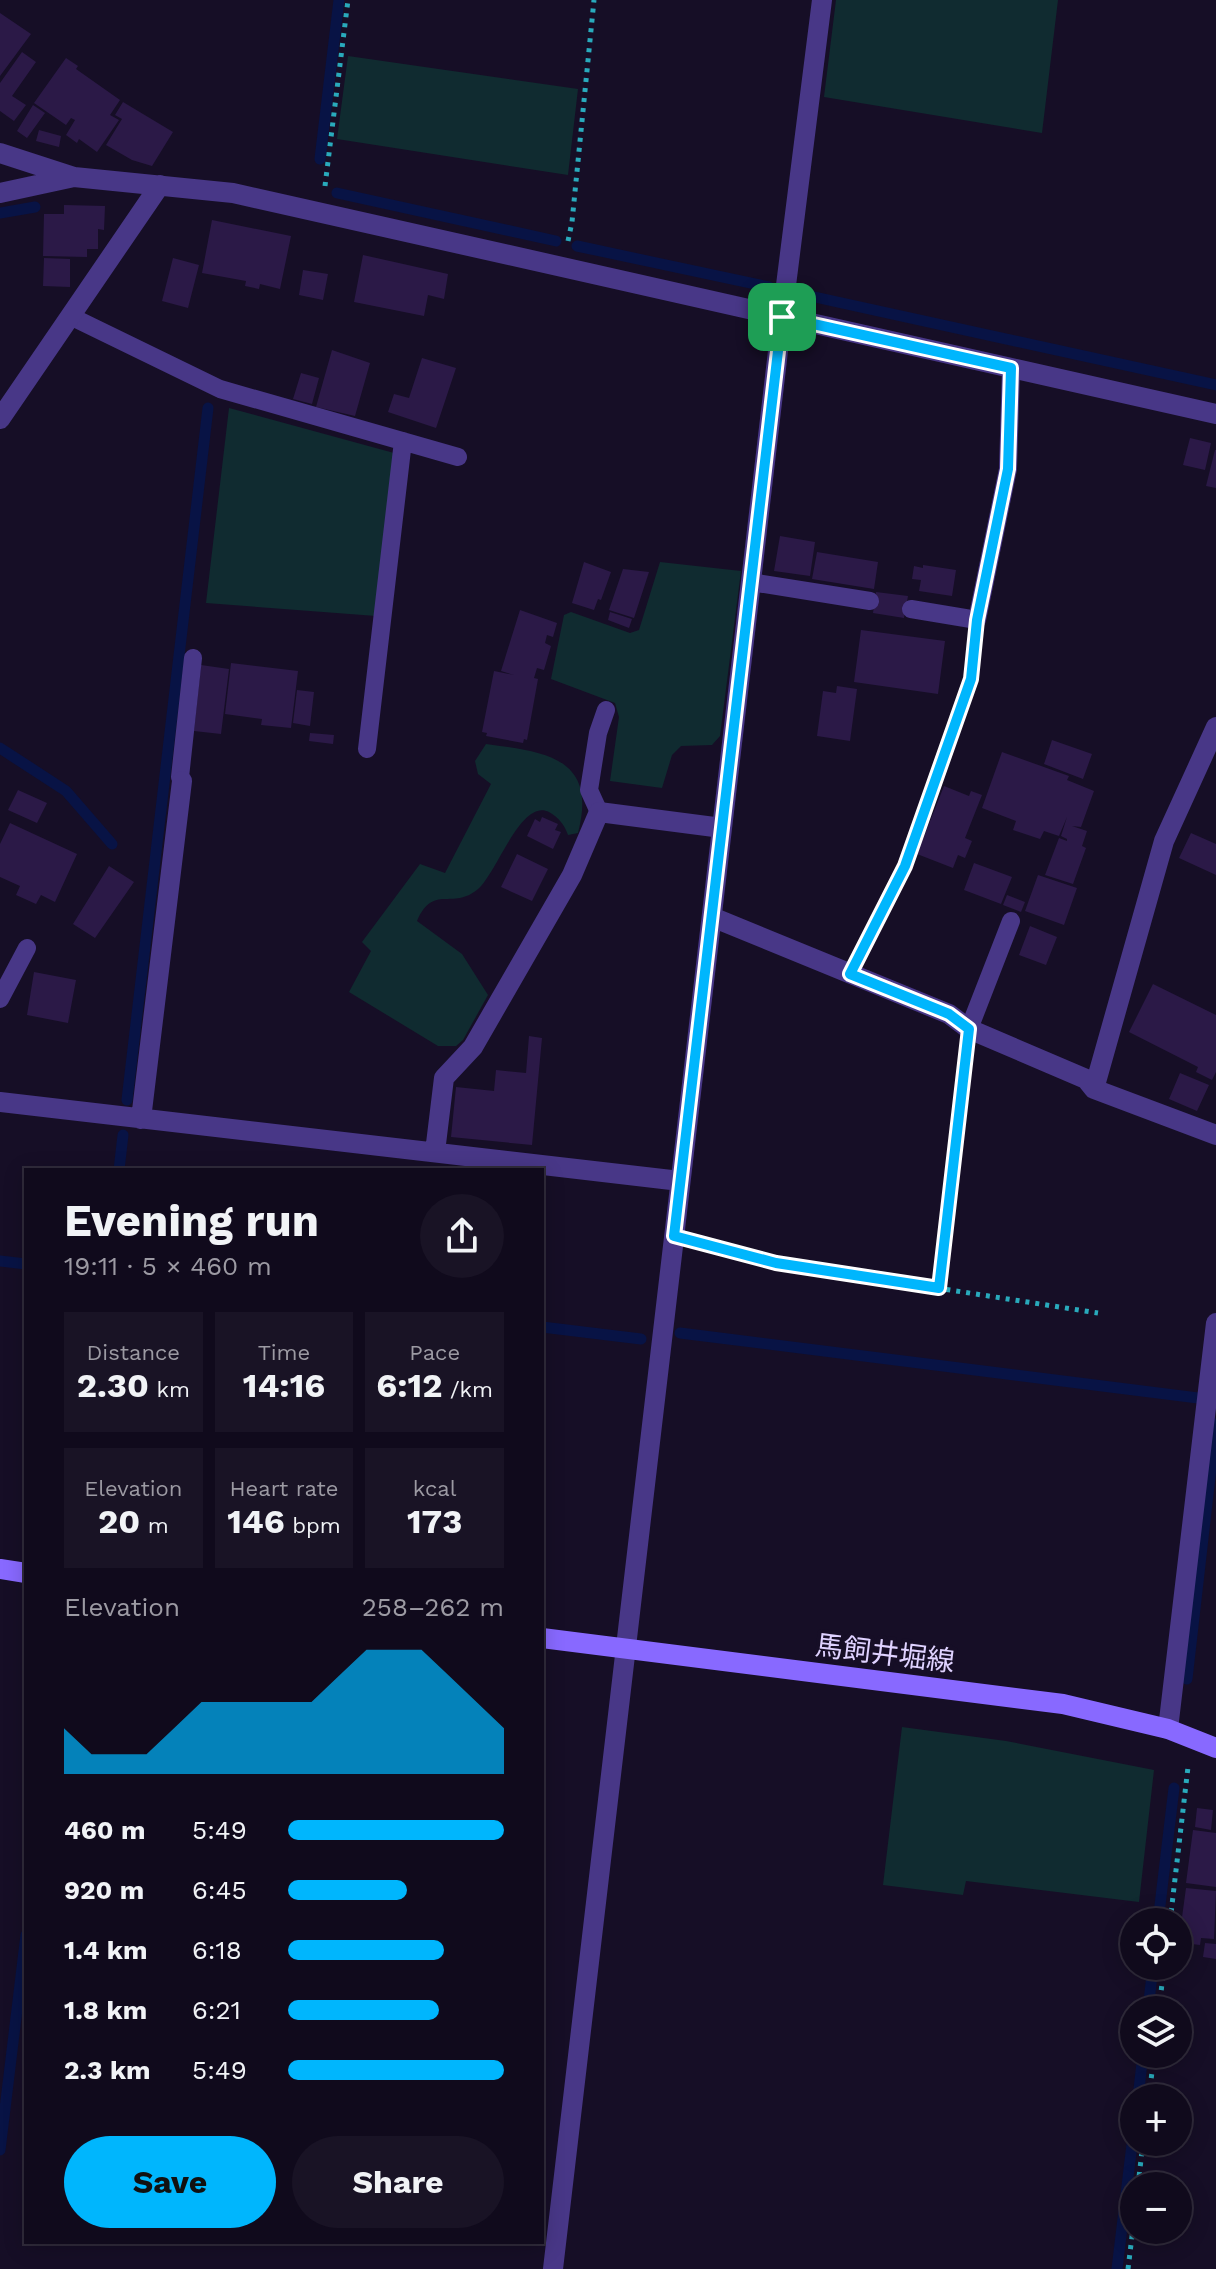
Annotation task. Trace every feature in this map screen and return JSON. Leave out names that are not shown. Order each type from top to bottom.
[{"type":"main road","points":[[0,1569],[24,1573]]},
{"type":"main road","name":"馬飼井堀線","points":[[544,1638],[1063,1704],[1168,1729],[1216,1748]]},
{"type":"street","points":[[553,2269],[782,317],[822,0]]},
{"type":"street","points":[[0,153],[74,177],[233,193],[1216,414]]},
{"type":"street","points":[[0,193],[74,177]]},
{"type":"street","points":[[0,419],[160,185]]},
{"type":"street","points":[[1094,1089],[1164,841],[1216,727]]},
{"type":"street","points":[[141,1119],[182,781]]},
{"type":"street","points":[[435,1152],[444,1078],[473,1047],[572,875],[599,812],[722,828]]},
{"type":"street","points":[[712,917],[949,1014],[969,1029],[1086,1079],[1094,1089],[1216,1135]]},
{"type":"street","points":[[0,1102],[680,1181]]},
{"type":"street","points":[[1168,1729],[1216,1323]]},
{"type":"lane","points":[[70,316],[220,389],[458,457]]},
{"type":"lane","points":[[911,609],[977,620],[1008,469],[1011,368]]},
{"type":"lane","points":[[367,749],[403,441]]},
{"type":"lane","points":[[751,582],[870,601]]},
{"type":"lane","points":[[182,781],[193,658]]},
{"type":"lane","points":[[599,812],[589,790],[598,733],[606,710]]},
{"type":"lane","points":[[969,1029],[1011,921]]},
{"type":"lane","points":[[0,999],[27,948]]},
{"type":"path","points":[[322,213],[348,0]]},
{"type":"path","points":[[562,267],[572,222],[594,0]]},
{"type":"path","points":[[850,974],[905,866],[971,679],[977,620]]},
{"type":"path","points":[[939,1288],[969,1029]]},
{"type":"path","points":[[674,1236],[776,1263],[1098,1313]]},
{"type":"path","points":[[1172,1908],[1192,1738]]},
{"type":"path","points":[[1128,2269],[1131,2244]]},
{"type":"green space","points":[[836,0],[1058,0],[1042,133],[824,97]]},
{"type":"green space","points":[[348,56],[578,89],[568,175],[337,139]]},
{"type":"green space","points":[[229,408],[394,453],[376,616],[206,603]]},
{"type":"green space","points":[[660,562],[741,571],[720,736],[712,745],[681,746],[672,755],[662,788],[610,781],[619,717],[615,703],[551,679],[564,615],[571,612],[630,633],[639,630]]},
{"type":"green space","points":[[486,744],[528,751],[562,763],[573,774],[580,788],[582,808],[578,833],[568,835],[561,822],[549,812],[539,811],[529,816],[519,826],[478,889],[460,898],[437,900],[423,910],[417,921],[462,954],[488,995],[463,1040],[456,1046],[438,1046],[349,992],[371,951],[362,942],[420,864],[445,873],[491,784],[478,774],[475,761]]},
{"type":"green space","points":[[902,1727],[1006,1741],[1154,1770],[1139,1902],[966,1881],[963,1895],[883,1885]]},
{"type":"building","points":[[0,13],[31,34],[0,76]]},
{"type":"building","points":[[22,52],[36,62],[12,96],[26,105],[14,121],[0,111],[0,83]]},
{"type":"building","points":[[66,58],[78,66],[76,69],[120,100],[110,115],[119,120],[97,152],[79,139],[77,143],[66,135],[75,120],[71,118],[66,125],[34,103]]},
{"type":"building","points":[[123,102],[173,132],[152,166],[132,160],[106,145],[122,119],[115,115]]},
{"type":"building","points":[[33,105],[45,113],[27,138],[17,131]]},
{"type":"building","points":[[39,130],[61,136],[59,147],[36,141]]},
{"type":"building","points":[[64,205],[105,206],[104,230],[98,229],[98,249],[87,249],[87,257],[43,256],[44,214],[64,214]]},
{"type":"building","points":[[212,220],[291,236],[280,289],[260,284],[259,289],[245,286],[246,281],[202,273]]},
{"type":"building","points":[[363,255],[448,274],[444,299],[428,295],[424,316],[354,302]]},
{"type":"building","points":[[44,258],[70,259],[70,287],[43,286]]},
{"type":"building","points":[[173,258],[199,265],[188,308],[162,301]]},
{"type":"building","points":[[303,270],[328,274],[323,300],[299,295]]},
{"type":"building","points":[[332,350],[370,363],[355,416],[316,407]]},
{"type":"building","points":[[422,358],[456,368],[436,428],[388,412],[394,394],[409,398]]},
{"type":"building","points":[[301,373],[319,378],[312,404],[293,399]]},
{"type":"building","points":[[1190,438],[1211,443],[1205,470],[1183,465]]},
{"type":"building","points":[[1216,450],[1216,488],[1206,486]]},
{"type":"building","points":[[780,536],[815,542],[810,576],[774,571]]},
{"type":"building","points":[[817,552],[878,562],[874,589],[812,579]]},
{"type":"building","points":[[584,562],[611,572],[594,610],[572,603]]},
{"type":"building","points":[[923,565],[956,570],[952,596],[919,591],[921,580],[912,579],[914,566],[923,568]]},
{"type":"building","points":[[623,569],[649,572],[634,618],[609,610]]},
{"type":"building","points":[[876,592],[908,596],[904,618],[873,613]]},
{"type":"building","points":[[520,610],[557,623],[553,637],[547,635],[545,643],[551,646],[544,670],[537,668],[534,678],[538,679],[527,740],[524,739],[523,743],[486,736],[487,733],[482,732],[494,671],[514,675],[501,671]]},
{"type":"building","points":[[610,612],[632,619],[629,628],[608,620]]},
{"type":"building","points":[[861,630],[945,641],[938,694],[854,682]]},
{"type":"building","points":[[231,663],[298,671],[291,728],[261,725],[262,719],[225,714]]},
{"type":"building","points":[[201,665],[229,669],[221,734],[194,731]]},
{"type":"building","points":[[837,686],[857,689],[850,741],[817,736],[823,691],[836,693]]},
{"type":"building","points":[[297,690],[314,692],[310,726],[293,723]]},
{"type":"building","points":[[310,733],[334,735],[333,744],[309,741]]},
{"type":"building","points":[[1052,740],[1092,754],[1083,779],[1044,764]]},
{"type":"building","points":[[1002,752],[1069,776],[1067,780],[1094,791],[1081,827],[1072,826],[1087,831],[1082,846],[1086,848],[1073,884],[1045,875],[1059,838],[1067,841],[1061,836],[1067,817],[1059,836],[1044,831],[1040,839],[1013,830],[1016,821],[982,808]]},
{"type":"building","points":[[944,786],[969,796],[971,791],[982,795],[965,838],[972,841],[965,858],[958,855],[953,868],[917,854]]},
{"type":"building","points":[[18,790],[47,803],[37,823],[8,810]]},
{"type":"building","points":[[542,817],[558,824],[555,830],[561,832],[553,849],[527,836],[535,819],[540,822]]},
{"type":"building","points":[[10,823],[77,854],[55,902],[41,895],[36,904],[16,895],[20,886],[0,877],[0,844]]},
{"type":"building","points":[[1191,833],[1216,844],[1216,875],[1179,858]]},
{"type":"building","points":[[517,854],[548,869],[532,901],[501,887]]},
{"type":"building","points":[[974,863],[1012,877],[1001,904],[964,890]]},
{"type":"building","points":[[109,866],[134,882],[95,938],[73,924]]},
{"type":"building","points":[[1038,875],[1077,888],[1064,925],[1025,911]]},
{"type":"building","points":[[1007,895],[1025,902],[1021,912],[1003,905]]},
{"type":"building","points":[[1030,926],[1057,937],[1046,965],[1019,955]]},
{"type":"building","points":[[34,972],[76,980],[68,1023],[27,1015]]},
{"type":"building","points":[[1153,984],[1216,1015],[1216,1072],[1212,1080],[1196,1072],[1198,1067],[1129,1032]]},
{"type":"building","points":[[529,1036],[542,1038],[532,1145],[451,1137],[456,1087],[494,1091],[496,1070],[526,1073]]},
{"type":"building","points":[[1180,1073],[1209,1085],[1197,1111],[1169,1099]]},
{"type":"building","points":[[1197,1808],[1213,1810],[1211,1830],[1195,1827]]},
{"type":"building","points":[[1193,1830],[1216,1833],[1216,1887],[1186,1883]]},
{"type":"building","points":[[1186,1888],[1216,1891],[1214,1939],[1201,1938],[1200,1945],[1192,1944],[1192,1908],[1183,1908]]},
{"type":"building","points":[[1205,1943],[1216,1944],[1216,1959],[1203,1957]]},
{"type":"waterway","points":[[320,159],[339,0]]},
{"type":"waterway","points":[[337,193],[556,241]]},
{"type":"waterway","points":[[0,213],[35,207]]},
{"type":"waterway","points":[[577,246],[769,287]]},
{"type":"waterway","points":[[801,294],[1216,385]]},
{"type":"waterway","points":[[127,1100],[208,408]]},
{"type":"waterway","points":[[0,748],[66,791],[112,844]]},
{"type":"waterway","points":[[119,1168],[123,1135]]},
{"type":"waterway","points":[[0,1261],[24,1264]]},
{"type":"waterway","points":[[544,1327],[641,1339]]},
{"type":"waterway","points":[[680,1333],[1198,1398]]},
{"type":"waterway","points":[[1187,1679],[1216,1424]]},
{"type":"waterway","points":[[1160,1908],[1174,1788]]},
{"type":"waterway","points":[[0,2150],[24,1952]]},
{"type":"waterway","points":[[1150,1996],[1151,1980]]},
{"type":"waterway","points":[[1140,2084],[1141,2068]]},
{"type":"waterway","points":[[1117,2269],[1131,2156]]},
{"type":"route","points":[[782,317],[1011,368],[1008,469],[977,620],[971,679],[905,866],[850,974],[949,1014],[969,1029],[939,1288],[776,1263],[674,1236],[782,317]]}]
